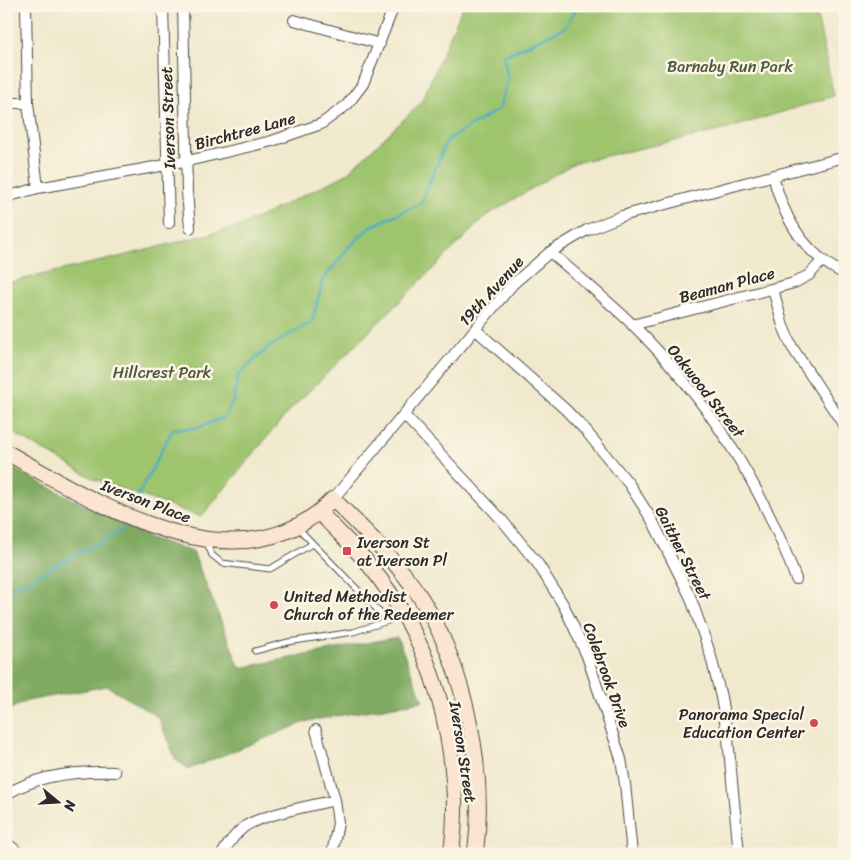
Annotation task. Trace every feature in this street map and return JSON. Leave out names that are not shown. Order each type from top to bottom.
[{"type":"main road","name":"Iverson Place","points":[[6,452],[108,507],[159,528],[206,540],[255,539],[280,533],[297,527],[320,513],[333,499]]},
{"type":"main road","name":"Iverson Street","points":[[333,499],[386,554],[418,595],[431,617],[451,661],[461,689],[467,716],[477,778],[478,827],[475,854]]},
{"type":"main road","name":"Iverson Street","points":[[320,513],[375,572],[415,635],[443,716],[451,762],[455,802],[451,854]]},
{"type":"street","points":[[26,6],[28,103],[38,188]]},
{"type":"street","name":"Iverson Street","points":[[163,6],[169,222]]},
{"type":"street","name":"Iverson Street","points":[[183,6],[188,162],[187,192],[190,228]]},
{"type":"street","name":"Birchtree Lane","points":[[6,197],[38,188],[188,162],[272,141],[321,124],[347,105],[358,92],[370,72],[394,6]]},
{"type":"street","points":[[294,20],[380,44]]},
{"type":"street","points":[[6,104],[28,103]]},
{"type":"street","name":"19th Avenue","points":[[333,499],[513,284],[550,252],[587,230],[622,216],[845,157]]},
{"type":"street","points":[[773,175],[787,218],[800,237],[822,261],[845,274]]},
{"type":"street","name":"Oakwood Street","points":[[550,252],[632,325],[681,378],[703,406],[743,465],[785,548],[796,579]]},
{"type":"street","name":"Beaman Place","points":[[632,325],[773,289],[803,279],[822,261]]},
{"type":"street","points":[[773,289],[783,326],[792,347],[845,427]]},
{"type":"street","name":"Gaither Street","points":[[475,329],[566,410],[592,438],[629,484],[652,520],[686,588],[710,653],[721,697],[728,739],[739,854]]},
{"type":"street","name":"Colebrook Drive","points":[[404,414],[502,520],[538,564],[564,606],[587,656],[620,760],[625,784],[632,854]]},
{"type":"street","points":[[316,730],[335,800],[338,823],[332,854]]},
{"type":"street","points":[[6,795],[31,783],[56,776],[87,772],[115,772]]},
{"type":"street","points":[[222,854],[236,834],[250,824],[264,818],[335,800]]},
{"type":"street","points":[[6,842],[20,854]]},
{"type":"lane","points":[[255,651],[288,642],[353,632],[388,621],[297,527]]},
{"type":"lane","points":[[206,540],[212,555],[222,563],[270,569],[312,544]]},
{"type":"green space","name":"Hillcrest Park","points":[[463,6],[815,6],[834,96],[724,130],[574,163],[486,216],[289,411],[201,517],[94,479],[6,429],[6,283],[241,226],[345,175],[421,103]]},
{"type":"green space","points":[[6,465],[147,537],[193,552],[240,668],[397,637],[423,701],[308,721],[189,769],[176,760],[158,717],[107,686],[27,701],[6,711]]},
{"type":"waterway","points":[[132,507],[173,429],[197,428],[225,417],[233,401],[238,375],[270,346],[312,322],[323,280],[348,248],[370,227],[421,203],[447,140],[499,109],[508,78],[503,56],[564,28],[578,6]]},
{"type":"waterway","points":[[6,590],[25,582],[123,530]]},
{"type":"place","name":"Iverson St at Iverson Pl","points":[[347,551]]},
{"type":"place","name":"United Methodist Church of the Redeemer","points":[[274,605]]},
{"type":"place","name":"Panorama Special Education Center","points":[[814,723]]},
{"type":"park label","name":"Barnaby Run Park","points":[[730,66]]}]
